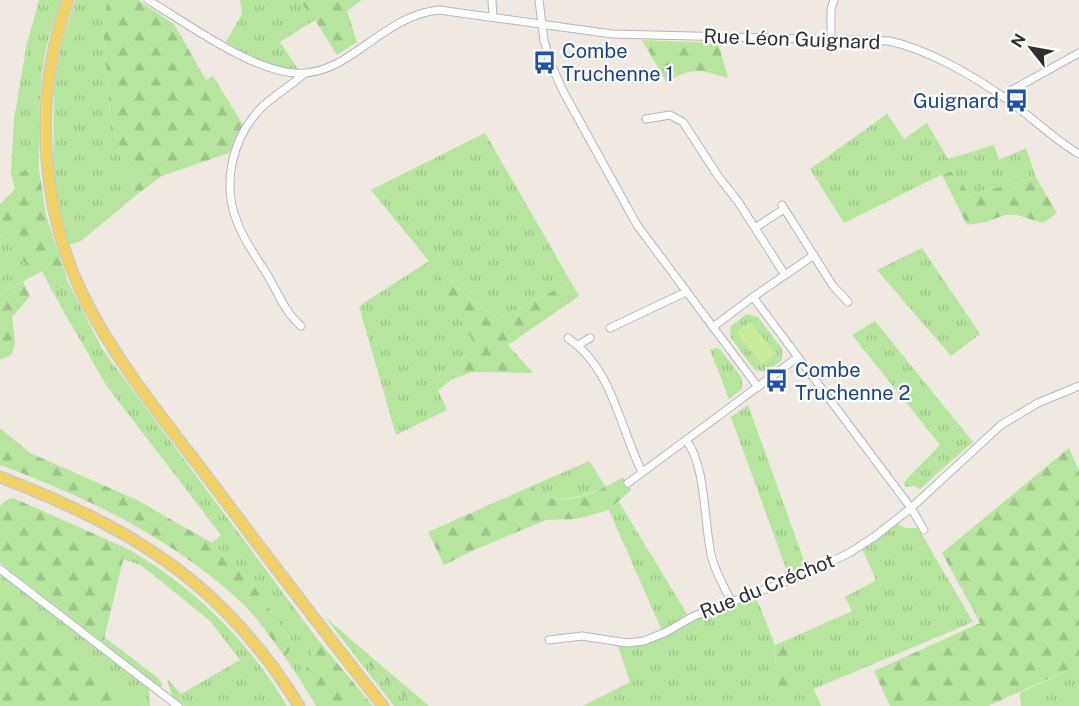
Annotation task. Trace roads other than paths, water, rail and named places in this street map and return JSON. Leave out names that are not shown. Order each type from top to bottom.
[{"type":"main road","points":[[68,0],[50,73],[46,138],[54,207],[66,253],[77,283],[97,321],[141,387],[306,608],[383,706]]},
{"type":"main road","points":[[0,477],[57,499],[117,529],[184,573],[226,612],[256,645],[298,706]]},
{"type":"street","name":"Rue Léon Guignard","points":[[148,0],[260,65],[283,72],[305,73],[328,67],[348,57],[397,24],[424,12],[439,10],[612,34],[878,40],[910,47],[955,68],[1005,98],[1056,139],[1079,154]]},
{"type":"street","points":[[492,0],[494,17]]},
{"type":"street","points":[[540,0],[544,40],[550,62],[568,101],[637,225],[758,387]]},
{"type":"street","points":[[831,38],[833,0]]},
{"type":"street","points":[[1005,98],[1012,90],[1079,53]]},
{"type":"street","points":[[301,326],[288,312],[245,238],[233,208],[230,177],[237,146],[253,117],[265,104],[305,73]]},
{"type":"street","points":[[646,119],[670,116],[683,122],[718,176],[739,202],[785,275]]},
{"type":"street","points":[[756,228],[783,207],[833,286],[848,302]]},
{"type":"street","points":[[713,327],[814,255]]},
{"type":"street","points":[[610,328],[686,292]]},
{"type":"street","points":[[753,297],[911,508],[924,530]]},
{"type":"street","points":[[568,338],[578,345],[597,367],[608,386],[642,472]]},
{"type":"street","points":[[578,345],[590,338]]},
{"type":"street","points":[[628,483],[798,357]]},
{"type":"street","name":"Rue du Créchot","points":[[549,640],[582,636],[627,643],[644,641],[694,616],[806,574],[849,553],[874,537],[911,508],[1001,424],[1038,403],[1079,386]]},
{"type":"street","points":[[686,440],[693,452],[702,490],[711,555],[731,601]]},
{"type":"street","points":[[0,569],[178,706]]},
{"type":"place","name":"Combe Truchenne 1","points":[[544,62]]},
{"type":"place","name":"Guignard","points":[[1017,101]]},
{"type":"place","name":"Combe Truchenne 2","points":[[777,381]]}]
